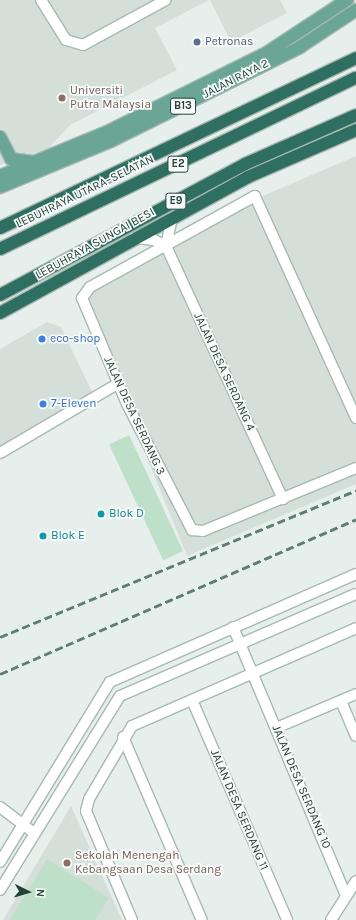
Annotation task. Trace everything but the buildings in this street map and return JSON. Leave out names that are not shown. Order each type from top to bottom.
[{"type":"highway","name":"LEBUHRAYA UTARA–SELATAN","points":[[0,228],[356,58]]},
{"type":"highway","name":"LEBUHRAYA UTARA–SELATAN","points":[[0,249],[356,78]]},
{"type":"highway","name":"LEBUHRAYA SUNGAI BESI","points":[[0,295],[245,164],[356,115]]},
{"type":"highway","name":"LEBUHRAYA SUNGAI BESI","points":[[0,313],[134,238],[248,177],[356,130]]},
{"type":"main road","name":"JALAN RAYA 2","points":[[0,182],[40,161],[107,132],[268,52],[347,0]]},
{"type":"main road","name":"JALAN RAYA 2","points":[[0,182],[126,134],[300,47],[356,10]]},
{"type":"main road","points":[[0,137],[11,159],[40,161]]},
{"type":"street","points":[[41,0],[66,40],[83,45],[166,0]]},
{"type":"street","points":[[166,246],[254,196],[356,418]]},
{"type":"street","points":[[166,246],[172,218]]},
{"type":"street","points":[[134,238],[154,240],[166,246]]},
{"type":"street","name":"JALAN DESA SERDANG 3","points":[[166,246],[90,287],[82,298],[118,384],[184,523],[192,530],[204,531],[283,499]]},
{"type":"street","name":"JALAN DESA SERDANG 4","points":[[166,246],[283,499]]},
{"type":"street","points":[[0,453],[118,384]]},
{"type":"street","points":[[283,499],[356,468]]},
{"type":"street","points":[[0,862],[21,825],[110,682],[356,574]]},
{"type":"street","points":[[0,890],[120,696],[356,594]]},
{"type":"street","name":"JALAN DESA SERDANG 10","points":[[234,627],[346,896]]},
{"type":"street","points":[[132,920],[86,811],[88,799],[123,737],[132,726],[192,700],[254,676],[356,628]]},
{"type":"street","points":[[276,728],[356,694]]},
{"type":"street","name":"JALAN DESA SERDANG 11","points":[[192,700],[287,920]]},
{"type":"street","points":[[341,701],[356,736]]},
{"type":"street","points":[[123,737],[202,920]]},
{"type":"street","points":[[0,807],[21,825],[34,833]]},
{"type":"street","points":[[331,920],[356,881]]},
{"type":"shaded area","name":"Universiti Putra Malaysia","points":[[0,0],[209,0],[155,28],[177,70],[70,125],[49,148],[0,165]]},
{"type":"shaded area","points":[[210,0],[280,0],[287,13],[231,42]]},
{"type":"shaded area","points":[[356,156],[356,484],[187,556],[82,298],[258,198]]},
{"type":"shaded area","points":[[47,322],[61,327],[93,394],[0,449],[0,349]]},
{"type":"shaded area","name":"Sekolah Menengah Kebangsaan Desa Serdang","points":[[71,806],[122,920],[3,920]]},
{"type":"green space","points":[[129,435],[183,551],[163,560],[109,444]]},
{"type":"green space","points":[[47,859],[109,898],[95,920],[10,920]]},
{"type":"railway","points":[[0,637],[356,490]]},
{"type":"railway","points":[[0,674],[356,519]]},
{"type":"place","name":"Petronas","points":[[197,42]]},
{"type":"place","name":"Universiti Putra Malaysia","points":[[62,98]]},
{"type":"place","name":"eco-shop","points":[[42,339]]},
{"type":"place","name":"7-Eleven","points":[[43,404]]},
{"type":"place","name":"Blok D","points":[[101,514]]},
{"type":"place","name":"Blok E","points":[[43,536]]},
{"type":"place","name":"Sekolah Menengah Kebangsaan Desa Serdang","points":[[67,863]]}]
